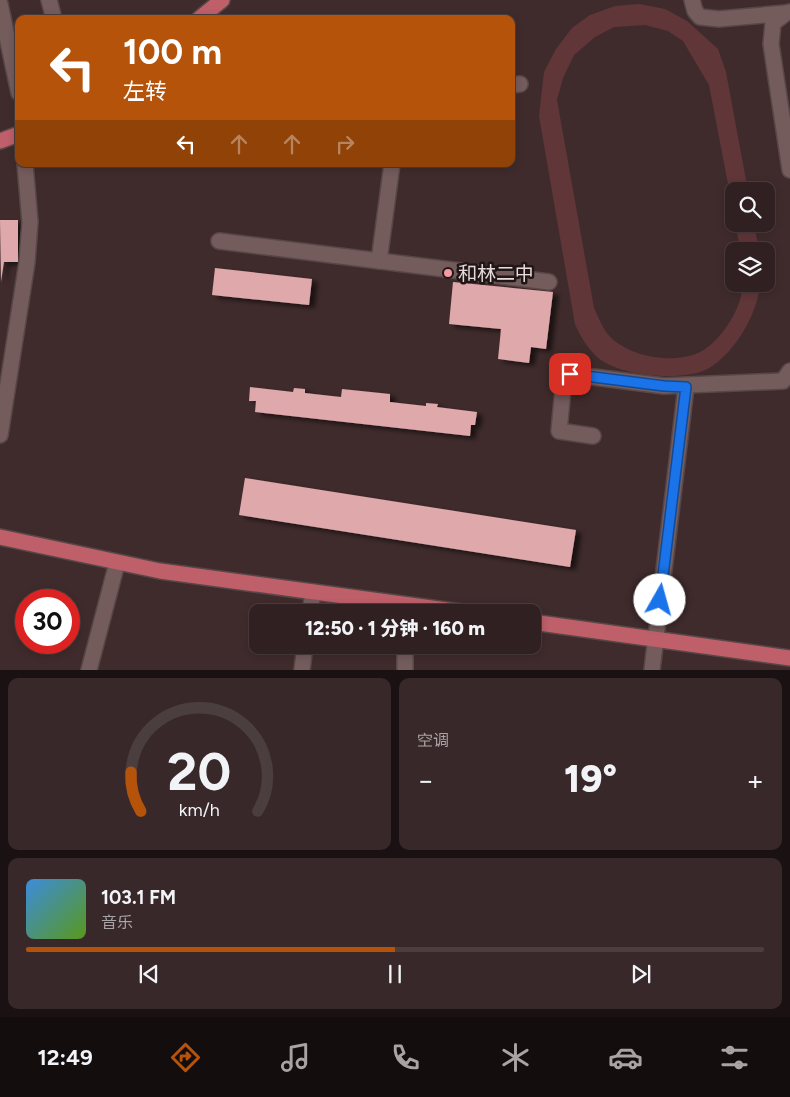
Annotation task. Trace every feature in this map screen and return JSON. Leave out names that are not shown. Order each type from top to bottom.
[{"type":"main road","points":[[203,15],[222,0]]},
{"type":"main road","points":[[0,141],[15,135]]},
{"type":"main road","points":[[0,537],[160,571],[313,592],[377,604]]},
{"type":"main road","points":[[541,623],[790,658]]},
{"type":"street","points":[[49,0],[53,15]]},
{"type":"street","points":[[692,0],[695,11],[700,17],[719,19],[788,12]]},
{"type":"street","points":[[0,4],[15,74]]},
{"type":"street","points":[[788,12],[773,23],[771,44],[790,170]]},
{"type":"street","points":[[0,435],[27,262],[30,222],[25,167]]},
{"type":"street","points":[[379,261],[392,167]]},
{"type":"street","points":[[219,241],[549,282]]},
{"type":"street","points":[[592,436],[558,431],[563,389],[570,374],[686,387],[783,381],[790,371]]},
{"type":"street","points":[[652,670],[686,387]]},
{"type":"street","points":[[89,670],[117,563]]},
{"type":"street","points":[[311,604],[313,592]]},
{"type":"street","points":[[302,670],[304,654]]},
{"type":"street","points":[[404,654],[404,670]]},
{"type":"shaded area","points":[[639,4],[665,9],[687,21],[718,49],[726,72],[746,182],[728,182],[709,85],[683,41],[668,31],[645,25],[614,27],[595,37],[574,55],[563,78],[557,100],[594,308],[604,329],[614,341],[625,348],[651,357],[678,358],[691,356],[708,347],[724,330],[739,303],[741,292],[759,292],[749,322],[733,346],[714,365],[692,374],[678,376],[648,375],[618,368],[606,363],[590,349],[581,337],[575,324],[539,116],[544,72],[556,49],[572,28],[590,15],[615,6]]},
{"type":"shaded area","points":[[737,232],[755,232],[757,242],[739,242]]},
{"type":"building","points":[[0,220],[18,220],[18,262],[4,262],[1,282]]},
{"type":"building","points":[[215,268],[312,279],[309,305],[212,295]]},
{"type":"building","points":[[453,282],[553,292],[546,349],[531,347],[529,363],[498,359],[501,329],[449,324]]},
{"type":"building","points":[[250,387],[293,392],[294,388],[305,389],[305,393],[341,397],[342,389],[390,394],[390,402],[426,406],[426,403],[438,404],[437,407],[477,412],[475,425],[471,425],[470,436],[255,412],[256,401],[249,401]]},
{"type":"building","points":[[245,478],[576,530],[570,567],[239,515]]},
{"type":"place","name":"和林二中","points":[[448,273]]},
{"type":"route","points":[[570,374],[686,387],[660,600]]}]
